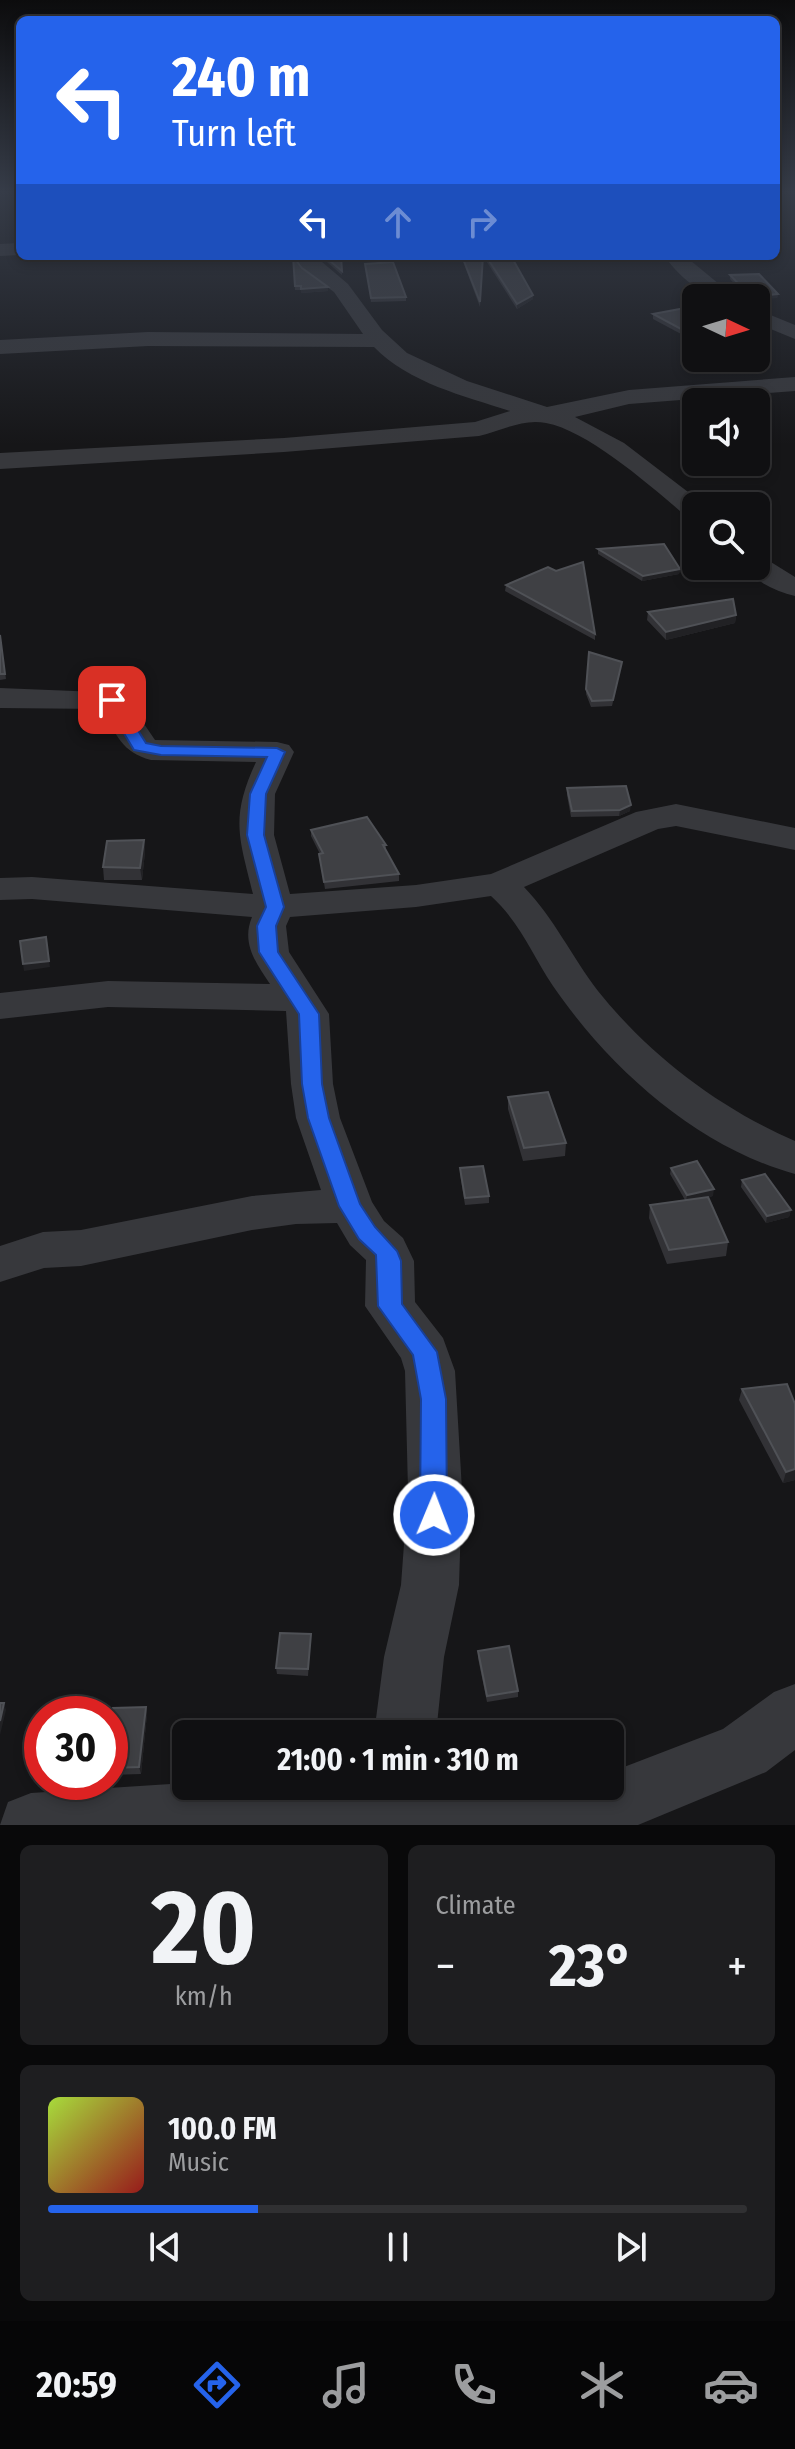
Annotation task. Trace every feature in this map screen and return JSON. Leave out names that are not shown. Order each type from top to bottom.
[{"type":"street","points":[[326,275],[355,304],[379,341],[399,358],[495,399],[594,435],[682,501]]},
{"type":"street","points":[[770,321],[795,333]]},
{"type":"street","points":[[0,347],[148,339],[379,341]]},
{"type":"street","points":[[0,461],[324,442],[479,429],[503,419],[542,415],[629,397],[795,384]]},
{"type":"street","points":[[770,575],[795,587]]},
{"type":"street","points":[[0,698],[112,700],[140,746],[151,750],[277,752],[258,794],[256,835],[275,907],[267,926],[269,952],[309,1014],[312,1084],[318,1118],[350,1206],[367,1233],[386,1251],[390,1261],[390,1306],[425,1352],[433,1399],[435,1490],[430,1585],[414,1657],[407,1720]]},
{"type":"street","points":[[0,889],[47,889],[275,907],[416,896],[499,884],[649,820],[676,815],[779,836],[795,860]]},
{"type":"street","points":[[499,884],[514,895],[542,932],[565,975],[599,1021],[658,1079],[736,1130],[783,1155],[795,1158]]},
{"type":"street","points":[[0,1006],[108,994],[300,998]]},
{"type":"street","points":[[0,1264],[43,1250],[81,1248],[252,1213],[296,1207],[350,1206]]},
{"type":"street","points":[[31,1825],[192,1814],[397,1809],[487,1822],[624,1799],[744,1751],[795,1713]]},
{"type":"building","points":[[294,275],[312,275],[328,287],[301,289],[301,286],[295,286]]},
{"type":"building","points":[[367,275],[398,275],[406,297],[371,298]]},
{"type":"building","points":[[470,275],[482,275],[480,302]]},
{"type":"building","points":[[498,275],[522,275],[533,295],[517,304]]},
{"type":"building","points":[[730,275],[760,275],[768,284],[739,284]]},
{"type":"building","points":[[682,309],[682,330],[653,314]]},
{"type":"building","points":[[664,544],[680,569],[643,576],[598,549]]},
{"type":"building","points":[[583,562],[595,634],[506,585],[548,567],[556,571]]},
{"type":"building","points":[[733,599],[736,615],[666,632],[648,612]]},
{"type":"building","points":[[0,635],[5,674],[0,674]]},
{"type":"building","points":[[589,652],[622,662],[613,700],[592,701],[586,689]]},
{"type":"building","points":[[626,786],[631,805],[620,810],[572,811],[567,788]]},
{"type":"building","points":[[367,817],[386,845],[383,845],[399,874],[324,882],[319,854],[323,853],[311,830]]},
{"type":"building","points":[[144,840],[140,868],[103,867],[107,841]]},
{"type":"building","points":[[46,937],[49,961],[23,964],[20,941]]},
{"type":"building","points":[[548,1092],[566,1143],[524,1148],[508,1097]]},
{"type":"building","points":[[697,1161],[714,1189],[687,1195],[671,1168]]},
{"type":"building","points":[[483,1166],[489,1196],[465,1198],[460,1168]]},
{"type":"building","points":[[765,1174],[791,1210],[767,1216],[742,1180]]},
{"type":"building","points":[[708,1197],[728,1242],[669,1250],[650,1205]]},
{"type":"building","points":[[787,1384],[795,1404],[795,1469],[786,1472],[742,1389]]},
{"type":"building","points":[[280,1633],[311,1634],[308,1669],[276,1668]]},
{"type":"building","points":[[509,1646],[518,1691],[487,1696],[478,1651]]},
{"type":"building","points":[[146,1707],[139,1767],[128,1767],[128,1708]]},
{"type":"route","points":[[112,700],[140,746],[151,750],[277,752],[258,794],[256,835],[275,907],[267,926],[269,952],[309,1014],[312,1084],[318,1118],[350,1206],[367,1233],[386,1251],[390,1261],[390,1306],[425,1352],[433,1399],[434,1515]]}]
